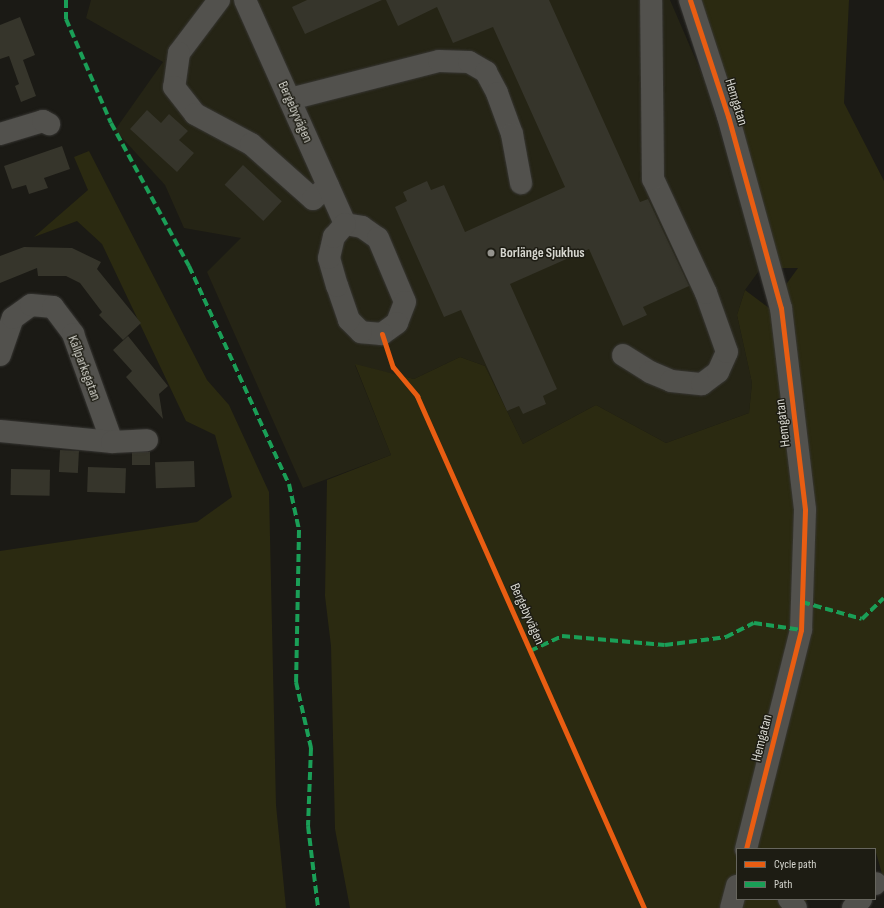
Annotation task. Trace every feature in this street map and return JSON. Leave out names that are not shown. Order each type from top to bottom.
[{"type":"street","points":[[219,0],[179,53],[174,87],[195,114],[251,144],[313,199],[328,186]]},
{"type":"street","name":"Bergebyvägen","points":[[245,0],[345,224]]},
{"type":"street","points":[[623,355],[650,372],[684,384],[702,384],[718,372],[727,352],[706,293],[653,179],[651,0]]},
{"type":"street","name":"Hemgatan","points":[[690,0],[728,116],[781,308],[806,510],[801,630],[746,848]]},
{"type":"street","points":[[290,99],[439,61],[469,62],[486,72],[497,93],[512,134],[521,183]]},
{"type":"street","points":[[0,134],[43,121],[49,124]]},
{"type":"street","points":[[345,224],[362,227],[378,238],[405,302],[397,323],[382,334],[361,332],[349,320],[329,258],[334,237],[345,224]]},
{"type":"street","name":"Källparksgatan","points":[[0,355],[13,318],[31,305],[52,307],[73,334],[112,442]]},
{"type":"street","points":[[0,431],[112,442],[147,440]]},
{"type":"street","points":[[731,908],[736,890]]},
{"type":"street","points":[[790,900],[796,908]]},
{"type":"street","points":[[853,908],[861,900]]},
{"type":"shaded area","name":"Borlänge Sjukhus","points":[[91,0],[670,0],[705,81],[761,268],[745,290],[737,315],[752,383],[749,413],[666,443],[596,405],[523,444],[485,366],[460,357],[414,379],[355,365],[391,455],[303,488],[207,272],[241,238],[184,228],[165,185],[115,130],[163,62],[86,18]]},
{"type":"shaded area","points":[[697,0],[849,0],[844,103],[884,181],[884,881],[876,848],[736,848],[736,900],[807,900],[801,908],[350,908],[335,829],[331,646],[325,596],[327,480],[391,455],[355,364],[414,379],[460,357],[485,366],[523,444],[596,405],[666,443],[749,413],[752,383],[737,315],[745,290],[769,308],[798,268],[778,268]]},
{"type":"shaded area","points":[[89,151],[207,380],[229,405],[269,492],[276,805],[286,908],[0,908],[0,551],[197,522],[232,497],[215,435],[186,421],[102,244],[77,221],[34,237],[88,190],[74,157]]},
{"type":"building","points":[[307,0],[382,0],[305,34],[292,7]]},
{"type":"building","points":[[386,0],[549,0],[640,202],[648,199],[689,286],[643,307],[647,315],[623,326],[589,249],[510,284],[557,389],[543,396],[546,404],[523,414],[519,406],[507,411],[461,310],[444,317],[395,207],[407,201],[403,192],[427,181],[431,190],[444,185],[465,232],[565,187],[493,27],[453,43],[437,7],[398,26]]},
{"type":"building","points":[[20,17],[35,55],[23,60],[36,96],[21,102],[15,86],[19,84],[9,56],[0,59],[0,25]]},
{"type":"building","points":[[147,110],[161,123],[169,114],[188,131],[179,140],[194,153],[177,172],[130,129]]},
{"type":"building","points":[[62,146],[70,169],[44,178],[48,188],[29,194],[26,185],[12,189],[4,166]]},
{"type":"building","points":[[243,165],[282,201],[263,221],[225,185]]},
{"type":"building","points":[[24,247],[72,248],[101,262],[97,269],[141,323],[123,340],[99,315],[102,312],[80,283],[66,276],[38,276],[37,268],[0,283],[0,256]]},
{"type":"building","points":[[128,336],[168,386],[159,394],[163,419],[126,377],[132,371],[113,350]]},
{"type":"building","points":[[60,450],[79,451],[78,473],[59,472]]},
{"type":"building","points":[[132,452],[150,452],[150,465],[132,465]]},
{"type":"building","points":[[194,461],[195,487],[156,488],[155,462]]},
{"type":"building","points":[[88,467],[126,468],[125,493],[87,492]]},
{"type":"building","points":[[11,469],[50,470],[50,496],[11,495]]},
{"type":"marked path","points":[[66,0],[66,19],[111,123],[189,266],[289,484],[299,530],[296,682],[311,748],[308,826],[318,908]]},
{"type":"marked path","points":[[802,602],[862,619],[884,598]]},
{"type":"marked path","points":[[530,651],[562,636],[665,645],[726,637],[754,623],[801,630]]},
{"type":"cycle path","points":[[690,0],[728,116],[781,308],[805,510],[801,630],[746,848]]},
{"type":"cycle path","points":[[382,334],[393,367],[417,396],[644,908]]},
{"type":"place","name":"Borlänge Sjukhus","points":[[491,253]]}]
